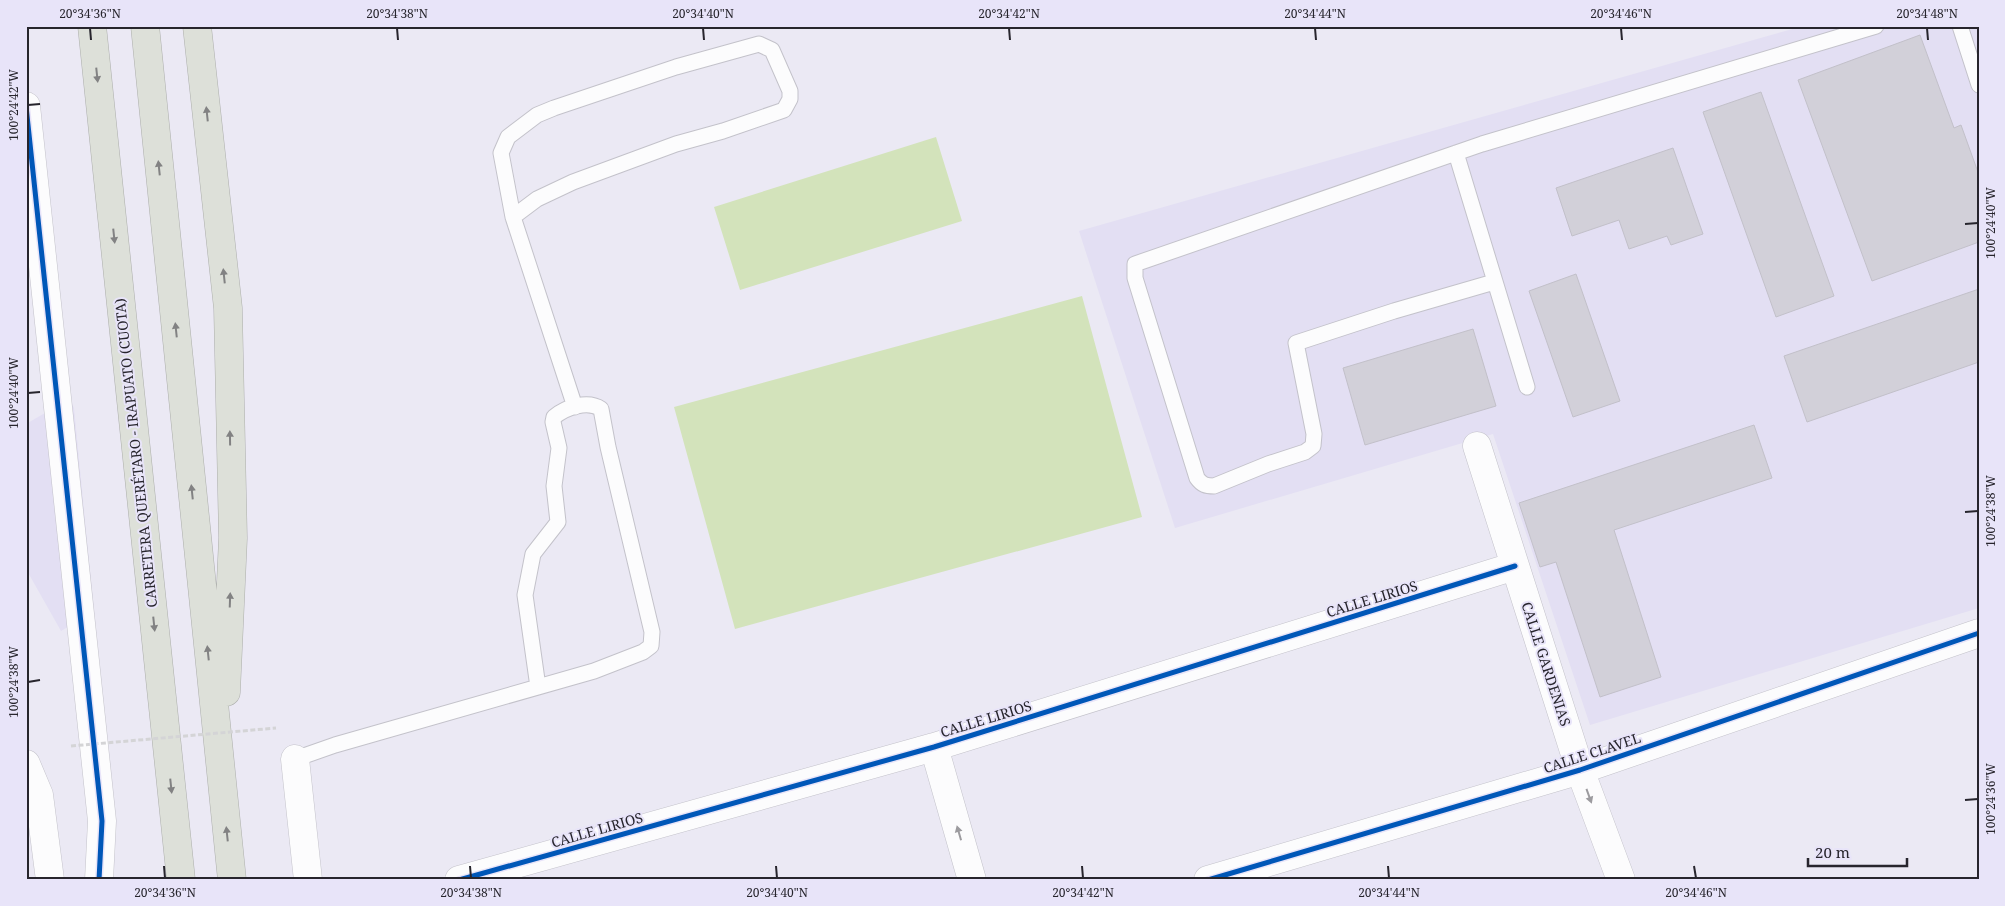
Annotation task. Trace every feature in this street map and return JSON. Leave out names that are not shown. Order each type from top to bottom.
[{"type":"highway","name":"CARRETERA QUERÉTARO - IRAPUATO (CUOTA)","points":[[92,26],[181,880]]},
{"type":"highway","points":[[145,26],[232,880]]},
{"type":"highway","points":[[197,26],[228,308],[233,538],[222,789]]},
{"type":"street","points":[[26,106],[102,821],[100,880]]},
{"type":"street","name":"CALLE GARDENIAS","points":[[1477,446],[1580,770],[1621,880]]},
{"type":"street","name":"CALLE LIRIOS","points":[[459,880],[934,747],[1515,566]]},
{"type":"street","name":"CALLE CLAVEL","points":[[1208,880],[1580,770],[1979,633]]},
{"type":"street","points":[[934,747],[972,880]]},
{"type":"street","points":[[295,759],[308,880]]},
{"type":"street","points":[[26,764],[39,796],[50,880]]},
{"type":"lane","points":[[1494,282],[1296,342],[1314,434],[1313,446],[1305,452],[1268,464],[1214,486],[1206,486],[1201,484],[1197,478],[1135,278],[1134,264],[1456,153],[1876,26]]},
{"type":"lane","points":[[1960,26],[1979,85]]},
{"type":"lane","points":[[513,217],[537,199],[573,182],[676,144],[723,131],[784,110],[790,99],[790,92],[772,50],[759,44],[676,67],[537,115],[508,137],[500,153],[513,217],[575,407]]},
{"type":"lane","points":[[1456,153],[1527,387]]},
{"type":"lane","points":[[295,759],[335,745],[538,687],[594,671],[643,652],[651,646],[652,632],[608,447],[601,409],[590,404],[575,407],[554,417],[553,422],[559,448],[554,486],[558,522],[533,554],[525,595],[538,687]]},
{"type":"path","points":[[71,746],[276,728]]},
{"type":"shaded area","points":[[1803,26],[1979,26],[1979,608],[1590,725],[1493,434],[1175,528],[1079,231]]},
{"type":"shaded area","points":[[69,399],[74,408],[94,612],[61,631],[26,569],[26,424]]},
{"type":"green space","points":[[936,137],[962,221],[740,290],[714,207]]},
{"type":"green space","points":[[1082,296],[1142,517],[735,629],[674,407]]},
{"type":"building","points":[[1920,35],[1954,128],[1961,125],[1979,175],[1979,242],[1872,281],[1798,80]]},
{"type":"building","points":[[1761,92],[1834,296],[1776,317],[1703,112]]},
{"type":"building","points":[[1673,148],[1703,234],[1671,245],[1667,236],[1629,249],[1619,220],[1572,236],[1556,188]]},
{"type":"building","points":[[1576,274],[1620,401],[1573,417],[1529,291]]},
{"type":"building","points":[[1979,289],[1979,362],[1807,422],[1784,356]]},
{"type":"building","points":[[1473,329],[1496,406],[1365,445],[1343,368]]},
{"type":"building","points":[[1754,425],[1772,478],[1614,530],[1661,677],[1600,697],[1556,562],[1540,567],[1519,503]]},
{"type":"cycle path","points":[[26,106],[102,821],[99,880]]},
{"type":"cycle path","points":[[459,880],[934,747],[1515,566]]},
{"type":"cycle path","points":[[1208,880],[1580,770],[1979,633]]}]
